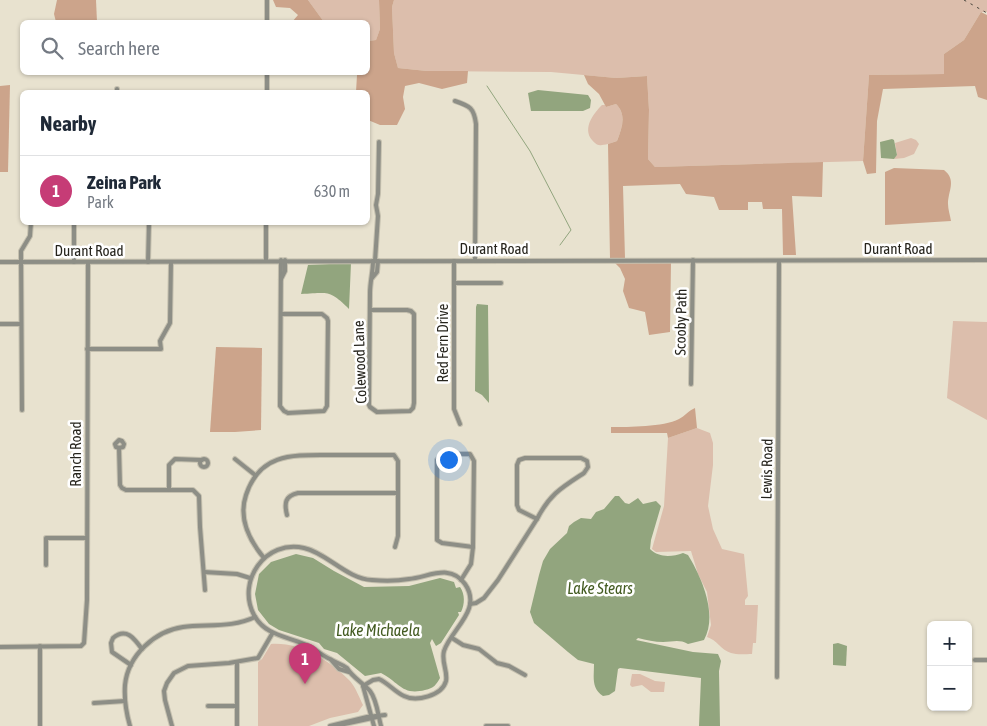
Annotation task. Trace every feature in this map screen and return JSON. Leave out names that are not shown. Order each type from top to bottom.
[{"type":"street","points":[[267,0],[267,20]]},
{"type":"street","points":[[267,75],[267,90]]},
{"type":"street","points":[[455,101],[471,107],[476,124],[475,261]]},
{"type":"street","name":"Colewood Lane","points":[[370,310],[407,310],[414,314],[414,403],[410,411],[377,412],[370,407],[370,310],[370,285],[376,261],[379,142]]},
{"type":"street","points":[[22,410],[21,251],[30,236],[31,225]]},
{"type":"street","points":[[74,225],[74,262]]},
{"type":"street","points":[[148,262],[149,225]]},
{"type":"street","points":[[266,225],[266,260]]},
{"type":"street","points":[[281,314],[322,314],[327,318],[328,406],[324,411],[288,413],[281,408],[281,314],[281,280],[283,260]]},
{"type":"street","name":"Scooby Path","points":[[691,384],[693,260]]},
{"type":"street","name":"Durant Road","points":[[0,262],[987,260]]},
{"type":"street","name":"Red Fern Drive","points":[[454,261],[454,409],[460,424]]},
{"type":"street","name":"Lewis Road","points":[[777,677],[779,261]]},
{"type":"street","name":"Ranch Road","points":[[40,646],[83,645],[87,600],[88,262]]},
{"type":"street","points":[[87,349],[161,349],[160,341],[170,322],[171,262]]},
{"type":"street","points":[[454,283],[501,283]]},
{"type":"street","points":[[0,324],[21,324]]},
{"type":"street","points":[[120,448],[120,484],[122,488],[126,490],[193,490],[199,496],[205,590]]},
{"type":"street","points":[[461,580],[471,564],[473,547],[474,461],[470,454],[442,454],[437,460],[437,540],[442,543],[473,547]]},
{"type":"street","points":[[264,558],[251,543],[244,525],[243,507],[245,498],[256,475],[270,463],[282,457],[293,455],[394,455],[398,461],[398,536],[395,547]]},
{"type":"street","points":[[235,458],[256,475]]},
{"type":"street","points":[[470,604],[484,598],[498,580],[537,520],[551,496],[584,473],[588,468],[587,461],[581,458],[526,458],[520,460],[516,465],[517,505],[519,510],[537,520]]},
{"type":"street","points":[[169,490],[169,465],[171,462],[175,459],[202,460]]},
{"type":"street","points":[[287,515],[284,505],[286,499],[298,493],[398,493]]},
{"type":"street","points":[[46,565],[46,538],[86,538]]},
{"type":"street","points":[[363,686],[371,680],[378,679],[407,698],[436,693],[441,689],[445,682],[446,674],[443,655],[467,614],[470,604],[469,593],[461,580],[453,574],[443,572],[402,580],[368,580],[338,567],[315,552],[299,547],[272,552],[258,564],[250,578],[248,597],[255,617],[272,634],[303,644],[344,666],[349,672],[363,686],[371,693],[379,716],[380,726]]},
{"type":"street","points":[[204,572],[237,574],[250,578]]},
{"type":"street","points":[[130,726],[125,701],[125,684],[131,665],[142,649],[153,639],[176,628],[231,623],[255,617]]},
{"type":"street","points":[[131,665],[112,652],[111,643],[113,638],[123,633],[128,634],[133,636],[142,649]]},
{"type":"street","points":[[172,726],[164,691],[166,683],[174,673],[188,666],[237,662],[260,657],[272,634]]},
{"type":"street","points":[[452,638],[463,645],[479,648],[497,662],[525,675]]},
{"type":"street","points":[[0,647],[40,646],[40,726]]},
{"type":"street","points":[[975,660],[987,660]]},
{"type":"street","points":[[237,662],[237,726]]},
{"type":"street","points":[[363,686],[374,726]]},
{"type":"street","points":[[94,703],[125,701]]},
{"type":"street","points":[[208,706],[237,706]]},
{"type":"street","points":[[330,726],[385,715]]},
{"type":"street","points":[[336,726],[372,717]]},
{"type":"street","points":[[486,726],[508,726]]},
{"type":"shaded area","points":[[57,0],[96,0],[97,20],[56,20],[54,14]]},
{"type":"shaded area","points":[[273,0],[308,0],[323,20],[294,20],[298,15],[290,8],[276,7]]},
{"type":"shaded area","points":[[308,0],[379,0],[380,29],[376,40],[370,41],[370,20],[323,20]]},
{"type":"shaded area","points":[[379,0],[394,0],[392,7],[394,53],[398,68],[427,71],[468,71],[467,83],[442,89],[419,83],[405,86],[403,97],[405,109],[397,125],[380,125],[370,121],[370,90],[356,90],[357,75],[370,75],[370,41],[376,40],[380,29]]},
{"type":"shaded area","points":[[394,0],[987,0],[987,12],[981,12],[964,40],[944,54],[944,74],[869,75],[863,161],[655,167],[648,159],[649,110],[647,76],[616,78],[551,72],[427,71],[398,68],[394,53],[392,7]]},
{"type":"shaded area","points":[[981,12],[987,15],[987,100],[978,97],[975,86],[883,89],[877,121],[876,173],[867,174],[863,161],[869,75],[944,74],[944,54],[964,40]]},
{"type":"shaded area","points":[[584,75],[616,78],[647,76],[649,110],[648,159],[655,167],[823,162],[822,197],[792,196],[796,255],[783,255],[782,209],[763,209],[762,202],[748,202],[748,210],[719,210],[714,197],[686,194],[680,184],[623,186],[625,258],[610,258],[608,144],[617,141],[622,126],[622,113],[616,104],[606,107],[599,94],[588,84]]},
{"type":"shaded area","points":[[10,85],[8,172],[0,172],[0,86]]},
{"type":"shaded area","points":[[616,104],[622,113],[622,126],[617,141],[606,145],[597,145],[589,135],[590,121],[602,105],[606,107]]},
{"type":"shaded area","points":[[911,138],[919,144],[914,154],[894,159],[897,155],[895,143]]},
{"type":"shaded area","points":[[894,168],[944,170],[951,182],[948,204],[951,221],[885,225],[885,172]]},
{"type":"shaded area","points":[[613,261],[671,262],[670,332],[649,335],[645,312],[629,308],[623,291],[625,279],[620,268]]},
{"type":"shaded area","points":[[953,321],[987,322],[987,420],[947,398]]},
{"type":"shaded area","points":[[216,347],[262,348],[261,430],[210,432]]},
{"type":"shaded area","points":[[695,408],[697,428],[668,438],[667,433],[611,433],[611,427],[646,426],[672,422]]},
{"type":"shaded area","points":[[697,428],[710,433],[713,443],[713,465],[708,506],[713,529],[722,549],[744,554],[748,596],[745,600],[745,605],[758,605],[756,643],[753,643],[752,654],[731,653],[707,637],[711,625],[707,592],[698,574],[691,551],[656,552],[652,549],[664,506],[668,438]]},
{"type":"shaded area","points":[[271,644],[282,644],[304,649],[342,673],[356,690],[363,705],[358,712],[330,718],[309,726],[258,726],[258,662]]},
{"type":"shaded area","points":[[632,674],[640,674],[655,681],[665,682],[664,692],[651,692],[642,685],[632,687],[630,685]]},
{"type":"water","points":[[538,90],[588,95],[591,100],[590,108],[583,111],[531,111],[528,93]]},
{"type":"water","points":[[894,140],[897,155],[894,159],[881,158],[880,142]]},
{"type":"water","points":[[351,263],[349,309],[332,295],[317,293],[301,294],[308,265]]},
{"type":"water","points":[[477,304],[488,305],[489,403],[482,395],[475,391]]},
{"type":"water","name":"Lake Stears","points":[[615,496],[619,496],[625,503],[629,504],[638,498],[643,504],[656,501],[661,506],[650,549],[661,555],[670,556],[683,553],[688,555],[698,574],[709,608],[708,630],[704,640],[688,644],[679,641],[660,642],[638,638],[636,640],[693,652],[718,654],[721,661],[719,671],[720,726],[699,726],[701,678],[620,668],[618,669],[615,691],[603,696],[595,686],[594,664],[578,660],[534,623],[530,612],[543,561],[550,549],[567,533],[569,526],[581,518],[591,519],[596,512],[604,509]]},
{"type":"water","name":"Lake Michaela","points":[[296,554],[313,558],[364,587],[409,586],[440,578],[454,582],[456,588],[460,587],[464,599],[461,612],[458,612],[459,615],[441,643],[436,646],[432,639],[430,643],[440,678],[436,684],[428,689],[411,691],[401,687],[381,673],[365,676],[337,653],[324,649],[319,643],[279,630],[269,624],[258,610],[255,594],[259,574],[271,562]]},
{"type":"water","points":[[838,643],[847,646],[846,666],[833,665],[833,644]]},
{"type":"waterway","points":[[487,86],[530,151],[571,230],[560,245]]},
{"type":"railway","points":[[964,0],[987,13]]},
{"type":"place","name":"Zeina Park","points":[[305,684]]}]
